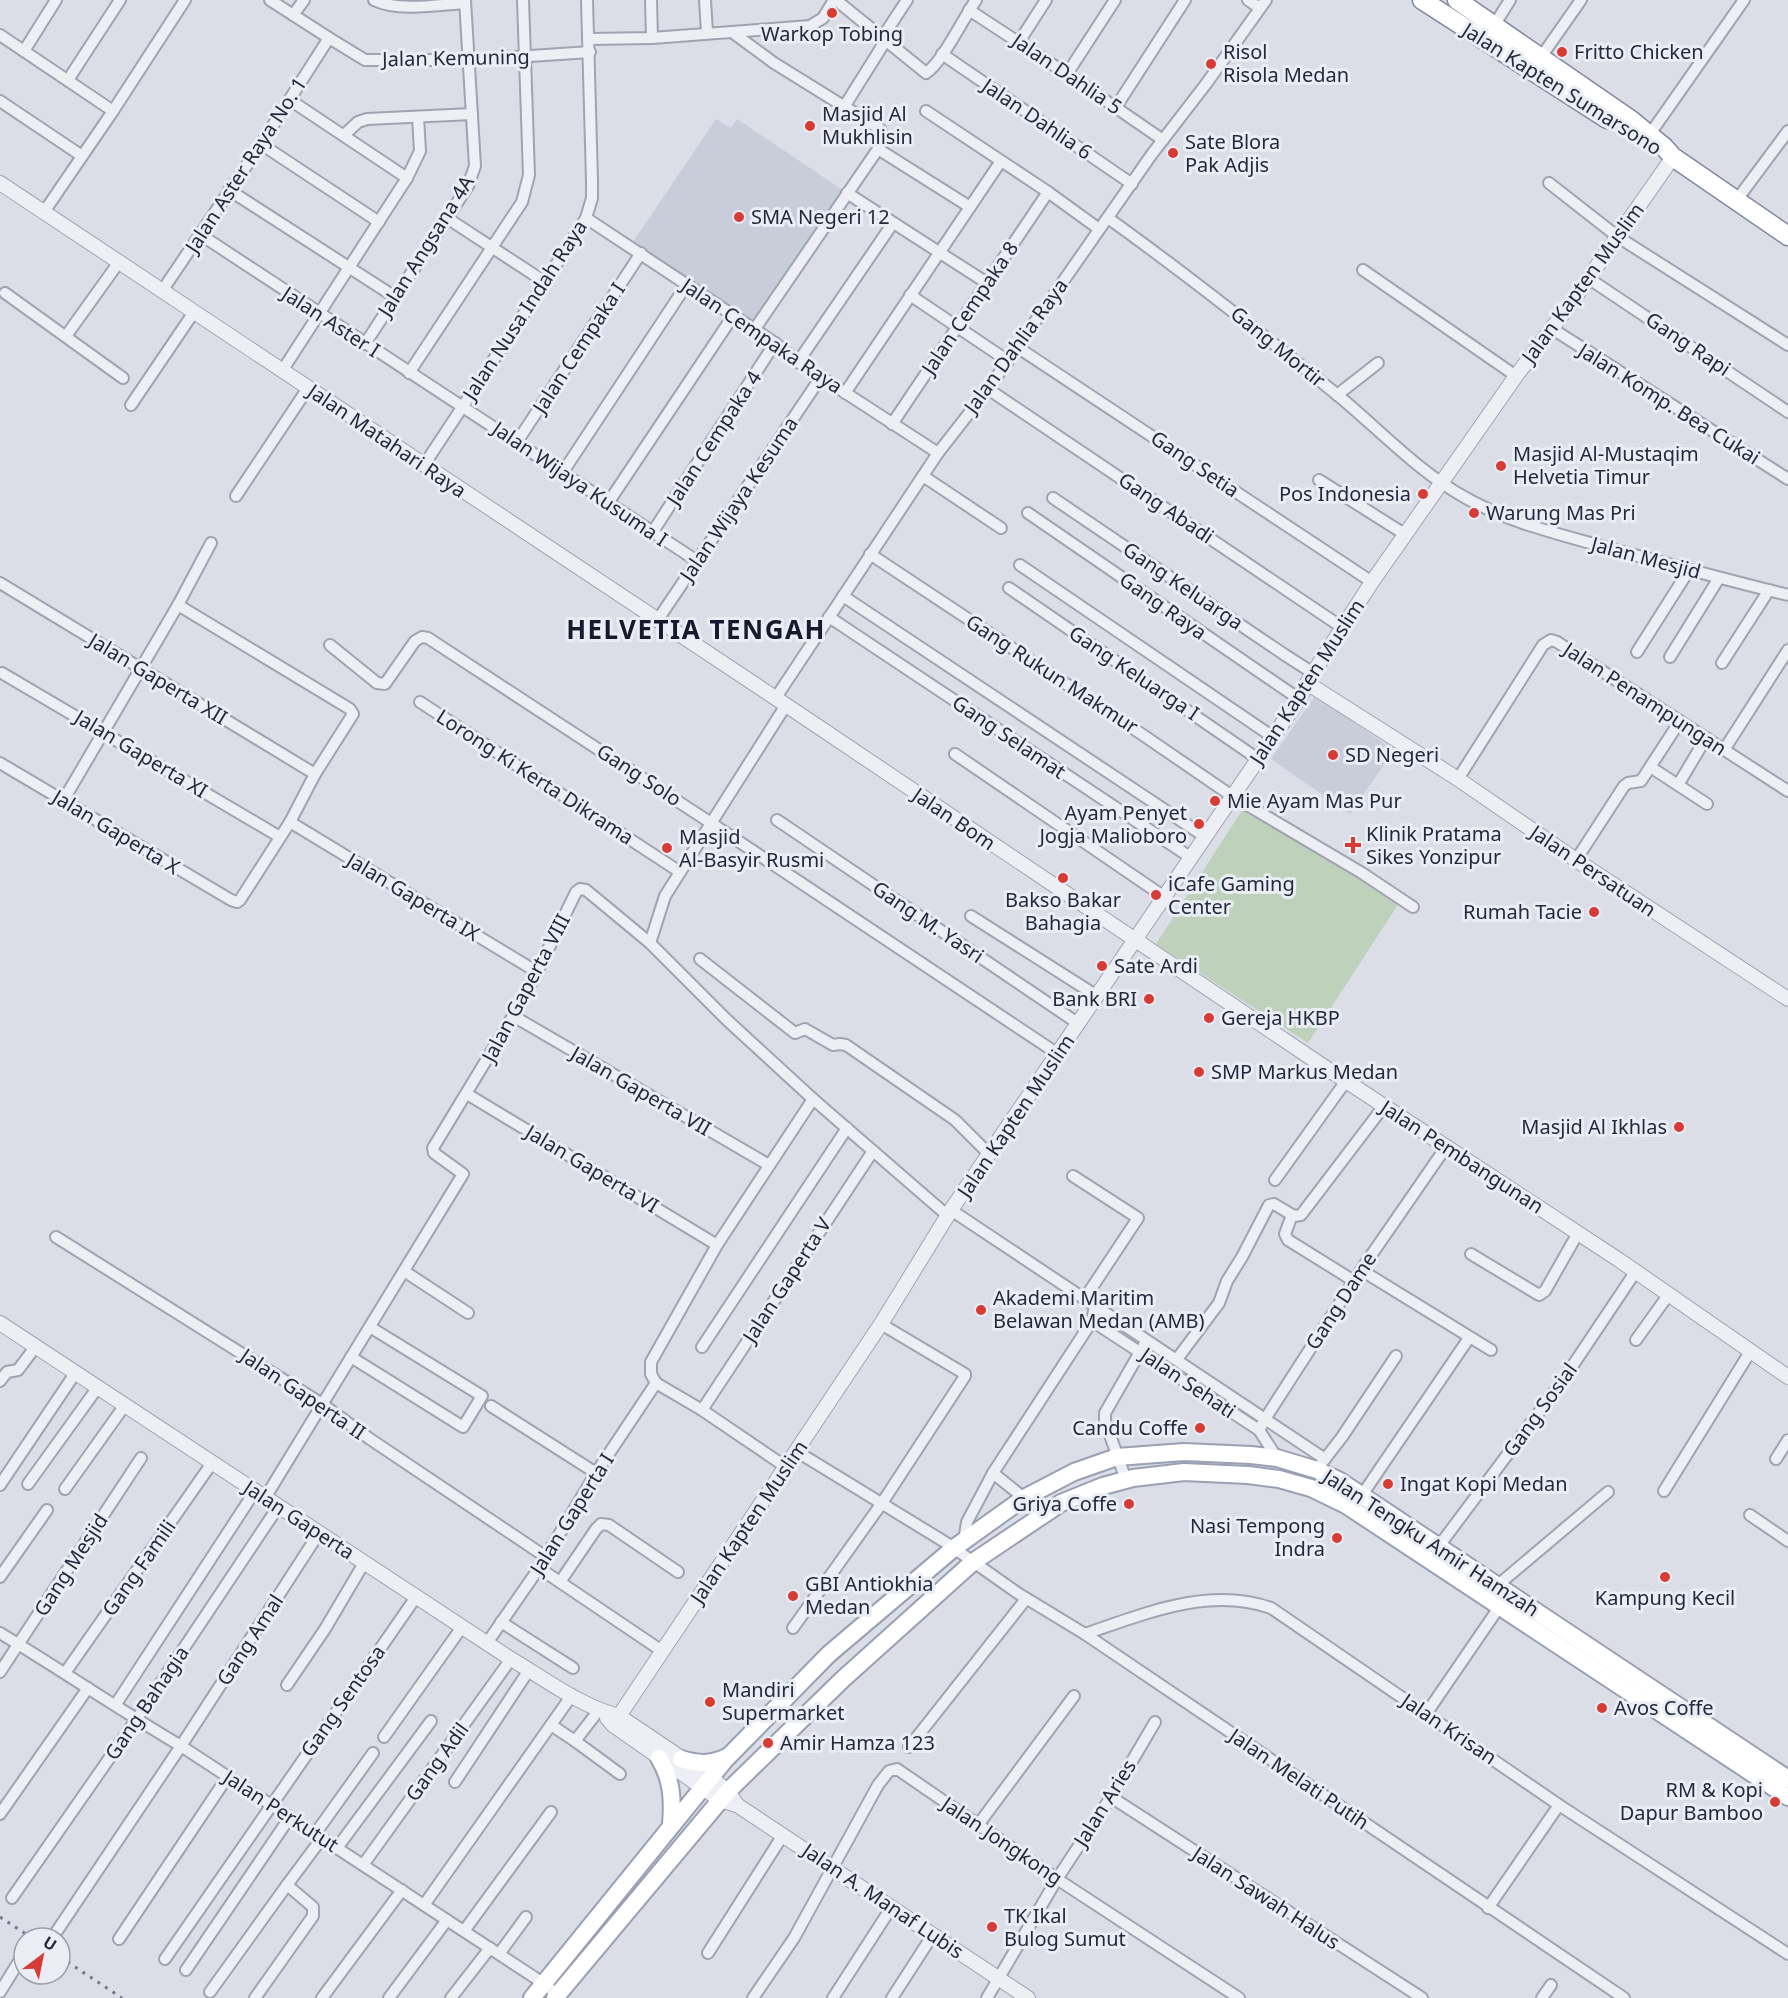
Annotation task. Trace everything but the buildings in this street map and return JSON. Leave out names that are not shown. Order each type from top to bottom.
[{"type":"highway","name":"Jalan Kapten Sumarsono","points":[[1422,0],[1589,106],[1659,154],[1673,157]]},
{"type":"highway","name":"Jalan Kapten Sumarsono","points":[[1457,0],[1495,24],[1650,134],[1673,157],[1736,201],[1785,228]]},
{"type":"main road","name":"Jalan Tengku Amir Hamzah","points":[[706,1783],[829,1654],[959,1545],[1024,1498],[1074,1473],[1117,1457],[1184,1452],[1251,1455],[1321,1465],[1439,1546],[1503,1595],[1787,1789]]},
{"type":"main road","name":"Jalan Tengku Amir Hamzah","points":[[728,1799],[843,1679],[973,1562],[1061,1503],[1103,1486],[1126,1480],[1184,1472],[1279,1479],[1311,1488],[1346,1505],[1503,1595]]},
{"type":"main road","points":[[681,1759],[709,1763],[729,1757]]},
{"type":"main road","points":[[658,1758],[664,1767],[671,1789],[671,1824]]},
{"type":"main road","points":[[532,1998],[706,1783]]},
{"type":"main road","points":[[557,1996],[728,1799]]},
{"type":"street","points":[[24,51],[56,0]]},
{"type":"street","points":[[68,80],[120,0]]},
{"type":"street","points":[[44,212],[185,0]]},
{"type":"street","name":"Jalan Kemuning","points":[[270,0],[365,60],[470,60],[590,52]]},
{"type":"street","points":[[293,15],[304,0]]},
{"type":"street","points":[[374,0],[388,5],[401,6],[465,2]]},
{"type":"street","points":[[410,373],[522,202],[529,175],[523,0]]},
{"type":"street","name":"Jalan Nusa Indah Raya","points":[[424,465],[586,218],[592,198],[592,181],[590,52],[586,0]]},
{"type":"street","points":[[651,0],[652,38]]},
{"type":"street","points":[[705,0],[707,32]]},
{"type":"street","points":[[589,39],[652,38],[707,32],[810,26],[823,18],[835,0],[926,73],[942,54],[976,0]]},
{"type":"street","points":[[844,107],[907,0]]},
{"type":"street","points":[[1019,42],[1046,0]]},
{"type":"street","points":[[1067,74],[1115,0]]},
{"type":"street","points":[[1116,107],[1185,0]]},
{"type":"street","points":[[1248,0],[1263,4]]},
{"type":"street","points":[[1495,24],[1510,0]]},
{"type":"street","points":[[1541,57],[1581,0]]},
{"type":"street","points":[[1650,134],[1744,0]]},
{"type":"street","name":"Jalan Angsana 4A","points":[[365,344],[468,186],[475,166],[465,2]]},
{"type":"street","name":"Jalan Dahlia Raya","points":[[650,943],[665,896],[711,823],[829,617],[870,554],[938,453],[1008,361],[1099,229],[1263,4]]},
{"type":"street","name":"Jalan Dahlia 5","points":[[969,10],[1163,140]]},
{"type":"street","points":[[732,32],[774,63],[880,129],[883,137],[878,149],[754,330]]},
{"type":"street","points":[[0,35],[113,111]]},
{"type":"street","name":"Jalan Aster Raya No. 1","points":[[162,291],[290,100],[328,38]]},
{"type":"street","name":"Jalan Dahlia 6","points":[[942,54],[1132,184]]},
{"type":"street","points":[[290,100],[407,178]]},
{"type":"street","points":[[0,101],[82,156]]},
{"type":"street","points":[[926,111],[1048,192],[1099,229]]},
{"type":"street","points":[[344,135],[358,122],[367,119],[472,114]]},
{"type":"street","points":[[282,371],[407,178],[420,150],[418,117]]},
{"type":"street","points":[[1736,201],[1788,131]]},
{"type":"street","points":[[261,144],[379,222]]},
{"type":"street","points":[[878,149],[970,207]]},
{"type":"street","name":"Jalan Kapten Muslim","points":[[616,1720],[881,1324],[988,1154],[1299,699],[1372,582],[1673,157]]},
{"type":"street","points":[[845,393],[1001,161]]},
{"type":"street","points":[[1549,183],[1618,237],[1788,345]]},
{"type":"street","name":"Jalan Matahari Raya","points":[[1,185],[780,702]]},
{"type":"street","points":[[230,190],[395,297]]},
{"type":"street","name":"Jalan Cempaka 8","points":[[892,424],[1048,192]]},
{"type":"street","points":[[847,193],[987,283]]},
{"type":"street","points":[[447,218],[545,282]]},
{"type":"street","name":"Jalan Cempaka Raya","points":[[586,218],[775,343],[798,362],[938,453]]},
{"type":"street","name":"Gang Mortir","points":[[1108,218],[1249,324],[1442,484]]},
{"type":"street","points":[[798,362],[893,223]]},
{"type":"street","name":"Jalan Aster I","points":[[201,235],[318,314],[463,407]]},
{"type":"street","name":"Jalan Cempaka I","points":[[517,442],[641,253]]},
{"type":"street","points":[[66,336],[119,262]]},
{"type":"street","points":[[1363,270],[1516,376]]},
{"type":"street","name":"Gang Rapi","points":[[1588,278],[1788,412]]},
{"type":"street","points":[[563,472],[687,284]]},
{"type":"street","points":[[5,293],[123,378]]},
{"type":"street","points":[[910,295],[1008,361]]},
{"type":"street","points":[[131,405],[194,312]]},
{"type":"street","points":[[608,503],[734,316]]},
{"type":"street","name":"Jalan Komp. Bea Cukai","points":[[1551,328],[1788,479]]},
{"type":"street","name":"Jalan Cempaka 4","points":[[652,533],[775,343]]},
{"type":"street","name":"Gang Setia","points":[[1017,347],[1372,582]]},
{"type":"street","points":[[1337,395],[1378,363]]},
{"type":"street","name":"Jalan Wijaya Kesuma","points":[[657,621],[821,377]]},
{"type":"street","points":[[236,496],[308,388]]},
{"type":"street","name":"Gang Abadi","points":[[988,388],[1343,628]]},
{"type":"street","name":"Jalan Wijaya Kusuma I","points":[[463,407],[697,561]]},
{"type":"street","points":[[922,476],[1001,528]]},
{"type":"street","points":[[1319,480],[1406,535]]},
{"type":"street","name":"Jalan Mesjid","points":[[1442,484],[1487,509],[1518,522],[1788,595]]},
{"type":"street","name":"Gang Keluarga","points":[[1053,498],[1285,656],[1310,678]]},
{"type":"street","name":"Gang Raya","points":[[1028,513],[1299,699]]},
{"type":"street","points":[[63,801],[178,605],[211,543]]},
{"type":"street","name":"Gang Rukun Makmur","points":[[870,554],[1233,796],[1362,873],[1413,907]]},
{"type":"street","points":[[1020,565],[1273,737]]},
{"type":"street","points":[[1637,652],[1689,570]]},
{"type":"street","points":[[1670,657],[1719,578]]},
{"type":"street","name":"Jalan Gaperta XII","points":[[0,583],[315,774]]},
{"type":"street","name":"Gang Keluarga I","points":[[1009,588],[1258,759]]},
{"type":"street","points":[[1722,663],[1769,590]]},
{"type":"street","points":[[843,596],[1204,836]]},
{"type":"street","points":[[178,605],[350,709],[353,714],[315,774],[280,837]]},
{"type":"street","name":"Gang Selamat","points":[[829,617],[1190,857]]},
{"type":"street","name":"Gang Solo","points":[[330,645],[377,683],[385,684],[416,641],[422,637],[429,638],[1058,1054]]},
{"type":"street","name":"Jalan Penampungan","points":[[1458,779],[1543,645],[1551,640],[1788,791]]},
{"type":"street","points":[[1724,750],[1788,650]]},
{"type":"street","name":"Jalan Gaperta XI","points":[[2,673],[280,837]]},
{"type":"street","name":"Jalan Persatuan","points":[[1310,678],[1576,861],[1788,999]]},
{"type":"street","name":"Lorong Ki Kerta Dikrama","points":[[420,702],[680,872]]},
{"type":"street","name":"Jalan Bom","points":[[780,702],[1134,939]]},
{"type":"street","points":[[1576,861],[1624,786],[1641,781],[1680,721]]},
{"type":"street","points":[[1678,785],[1706,738]]},
{"type":"street","points":[[955,754],[1163,896]]},
{"type":"street","name":"Jalan Gaperta X","points":[[0,763],[237,902],[243,897],[280,837]]},
{"type":"street","points":[[1655,770],[1707,804]]},
{"type":"street","name":"Gang M. Yasri","points":[[777,820],[1079,1024]]},
{"type":"street","name":"Jalan Gaperta IX","points":[[290,822],[537,972]]},
{"type":"street","name":"Jalan Gaperta VIII","points":[[116,1704],[322,1404],[463,1174],[433,1152],[437,1141],[513,1016],[576,892],[586,890],[650,943],[813,1099],[950,1213]]},
{"type":"street","points":[[971,916],[1097,996]]},
{"type":"street","name":"Jalan Pembangunan","points":[[1134,939],[1636,1271],[1788,1377]]},
{"type":"street","points":[[700,959],[795,1033],[805,1029],[833,1045],[846,1045],[952,1118],[988,1154]]},
{"type":"street","name":"Jalan Gaperta VII","points":[[513,1016],[769,1166]]},
{"type":"street","points":[[1275,1180],[1346,1081]]},
{"type":"street","name":"Jalan Gaperta VI","points":[[467,1094],[717,1245]]},
{"type":"street","points":[[786,1467],[702,1410],[656,1383],[651,1374],[651,1362],[717,1245],[813,1099]]},
{"type":"street","points":[[1177,1359],[1219,1303],[1227,1281],[1269,1205],[1274,1204],[1292,1215],[1299,1216],[1304,1212],[1384,1106]]},
{"type":"street","points":[[702,1347],[847,1128]]},
{"type":"street","name":"Gang Dame","points":[[1259,1430],[1361,1270],[1446,1147]]},
{"type":"street","name":"Jalan Gaperta V","points":[[702,1410],[873,1151]]},
{"type":"street","points":[[1073,1176],[1138,1218],[1084,1298]]},
{"type":"street","points":[[950,1213],[1208,1380],[1265,1419],[1321,1465],[1396,1356]]},
{"type":"street","points":[[1292,1215],[1285,1234],[1288,1240],[1354,1281]]},
{"type":"street","points":[[1472,1254],[1539,1295],[1545,1291],[1578,1233]]},
{"type":"street","name":"Jalan Gaperta II","points":[[56,1238],[322,1404],[408,1465],[546,1557]]},
{"type":"street","points":[[1361,1270],[1491,1350]]},
{"type":"street","points":[[404,1271],[468,1313]]},
{"type":"street","name":"Gang Sosial","points":[[1439,1546],[1561,1383],[1636,1271]]},
{"type":"street","points":[[1636,1340],[1669,1294]]},
{"type":"street","points":[[959,1545],[967,1522],[993,1473],[1092,1321],[1095,1306]]},
{"type":"street","name":"Jalan Sehati","points":[[1092,1321],[1259,1430]]},
{"type":"street","name":"Jalan Gaperta","points":[[0,1323],[511,1659],[681,1759],[706,1783],[728,1799]]},
{"type":"street","points":[[793,1628],[882,1503],[965,1376],[881,1324]]},
{"type":"street","points":[[351,1357],[462,1427],[482,1396],[370,1326]]},
{"type":"street","points":[[1362,1495],[1469,1338]]},
{"type":"street","points":[[1126,1480],[1105,1421],[1105,1413],[1147,1340]]},
{"type":"street","points":[[0,1382],[7,1372],[18,1370],[36,1346]]},
{"type":"street","points":[[1664,1491],[1750,1352]]},
{"type":"street","points":[[0,1485],[76,1372]]},
{"type":"street","points":[[1200,1391],[1208,1380]]},
{"type":"street","name":"Jalan Gaperta I","points":[[487,1643],[539,1568],[596,1473],[656,1383]]},
{"type":"street","points":[[28,1484],[98,1388]]},
{"type":"street","points":[[65,1489],[125,1405]]},
{"type":"street","points":[[491,1406],[596,1473]]},
{"type":"street","points":[[1259,1430],[1277,1458]]},
{"type":"street","points":[[1776,1459],[1788,1440]]},
{"type":"street","name":"Jalan Melati Putih","points":[[796,1451],[882,1503],[959,1545],[973,1562],[1026,1599],[1085,1634],[1624,1998]]},
{"type":"street","name":"Gang Mesjid","points":[[0,1672],[141,1458]]},
{"type":"street","name":"Gang Famili","points":[[66,1673],[212,1463]]},
{"type":"street","points":[[993,1473],[1024,1498]]},
{"type":"street","points":[[1426,1714],[1503,1595],[1608,1492]]},
{"type":"street","name":"Gang Bahagia","points":[[12,1898],[136,1720],[278,1507]]},
{"type":"street","points":[[0,1577],[47,1510]]},
{"type":"street","points":[[1750,1515],[1788,1540]]},
{"type":"street","points":[[560,1582],[601,1524],[609,1525],[678,1572]]},
{"type":"street","name":"Gang Amal","points":[[60,1926],[181,1746],[319,1533]]},
{"type":"street","points":[[287,1685],[325,1629],[364,1563]]},
{"type":"street","points":[[539,1568],[662,1651]]},
{"type":"street","name":"Gang Sentosa","points":[[165,1959],[270,1804],[416,1597]]},
{"type":"street","points":[[909,1747],[1026,1599]]},
{"type":"street","name":"Jalan Krisan","points":[[1085,1634],[1154,1610],[1212,1600],[1239,1600],[1271,1608],[1559,1805],[1788,1954]]},
{"type":"street","points":[[501,1622],[573,1668]]},
{"type":"street","points":[[384,1737],[462,1627]]},
{"type":"street","name":"Jalan Perkutut","points":[[0,1633],[228,1776],[543,1983],[557,1996]]},
{"type":"street","name":"Gang Adil","points":[[363,1865],[511,1659]]},
{"type":"street","points":[[455,1782],[529,1670]]},
{"type":"street","points":[[0,1814],[88,1688]]},
{"type":"street","points":[[424,1905],[572,1695]]},
{"type":"street","points":[[978,1826],[1074,1696]]},
{"type":"street","points":[[575,1742],[601,1711]]},
{"type":"street","name":"Jalan Gaperta","points":[[616,1720],[658,1758],[706,1783]]},
{"type":"street","points":[[337,1848],[430,1721]]},
{"type":"street","name":"Jalan Aries","points":[[987,1998],[1057,1879],[1111,1797],[1155,1722]]},
{"type":"street","points":[[551,1725],[620,1774]]},
{"type":"street","points":[[210,1992],[287,1885],[373,1752]]},
{"type":"street","name":"Jalan Jongkong","points":[[832,1868],[878,1785],[890,1771],[901,1770],[978,1826],[1239,1998]]},
{"type":"street","points":[[119,1939],[228,1776]]},
{"type":"street","name":"Jalan Sawah Halus","points":[[1111,1797],[1422,1998]]},
{"type":"street","name":"Jalan A. Manaf Lubis","points":[[728,1799],[932,1936],[999,1977],[1027,1998]]},
{"type":"street","points":[[1488,1908],[1559,1805]]},
{"type":"street","points":[[464,1931],[551,1812]]},
{"type":"street","points":[[186,1970],[290,1818]]},
{"type":"street","points":[[708,1953],[783,1835]]},
{"type":"street","points":[[753,1998],[794,1938],[832,1868]]},
{"type":"street","points":[[255,1998],[314,1912],[313,1907],[287,1885]]},
{"type":"street","points":[[322,1998],[402,1890]]},
{"type":"street","points":[[833,1998],[891,1908]]},
{"type":"street","points":[[452,1998],[526,1917]]},
{"type":"street","points":[[389,1998],[447,1920]]},
{"type":"street","points":[[892,1998],[932,1936]]},
{"type":"street","points":[[0,1992],[12,1973]]},
{"type":"street","points":[[1542,1998],[1551,1985]]},
{"type":"shaded area","name":"SMA Negeri 12","points":[[716,119],[731,128],[737,119],[844,191],[753,326],[633,242]]},
{"type":"shaded area","name":"SD Negeri","points":[[1315,696],[1394,750],[1350,814],[1271,759]]},
{"type":"green space","points":[[1248,801],[1401,900],[1308,1043],[1156,944]]},
{"type":"railway","points":[[0,1917],[14,1926]]},
{"type":"railway","points":[[72,1965],[122,1998]]},
{"type":"place","name":"Warkop Tobing","points":[[832,13]]},
{"type":"place","name":"Fritto Chicken","points":[[1562,52]]},
{"type":"place","name":"Risol Risola Medan","points":[[1211,64]]},
{"type":"place","name":"Masjid Al Mukhlisin","points":[[810,126]]},
{"type":"place","name":"Sate Blora Pak Adjis","points":[[1173,153]]},
{"type":"place","name":"SMA Negeri 12","points":[[739,217]]},
{"type":"place","name":"Masjid Al-Mustaqim Helvetia Timur","points":[[1501,466]]},
{"type":"place","name":"Pos Indonesia","points":[[1423,494]]},
{"type":"place","name":"Warung Mas Pri","points":[[1474,513]]},
{"type":"place","name":"SD Negeri","points":[[1333,755]]},
{"type":"place","name":"Mie Ayam Mas Pur","points":[[1215,801]]},
{"type":"place","name":"Ayam Penyet Jogja Malioboro","points":[[1199,824]]},
{"type":"place","name":"Klinik Pratama Sikes Yonzipur","points":[[1353,845]]},
{"type":"place","name":"Masjid Al-Basyir Rusmi","points":[[667,848]]},
{"type":"place","name":"Bakso Bakar Bahagia","points":[[1063,878]]},
{"type":"place","name":"iCafe Gaming Center","points":[[1156,895]]},
{"type":"place","name":"Rumah Tacie","points":[[1594,912]]},
{"type":"place","name":"Sate Ardi","points":[[1102,966]]},
{"type":"place","name":"Bank BRI","points":[[1149,999]]},
{"type":"place","name":"Gereja HKBP","points":[[1209,1018]]},
{"type":"place","name":"SMP Markus Medan","points":[[1199,1072]]},
{"type":"place","name":"Masjid Al Ikhlas","points":[[1679,1127]]},
{"type":"place","name":"Akademi Maritim Belawan Medan (AMB)","points":[[981,1310]]},
{"type":"place","name":"Candu Coffe","points":[[1200,1428]]},
{"type":"place","name":"Ingat Kopi Medan","points":[[1388,1484]]},
{"type":"place","name":"Griya Coffe","points":[[1129,1504]]},
{"type":"place","name":"Nasi Tempong Indra","points":[[1337,1538]]},
{"type":"place","name":"Kampung Kecil","points":[[1665,1577]]},
{"type":"place","name":"GBI Antiokhia Medan","points":[[793,1596]]},
{"type":"place","name":"Mandiri Supermarket","points":[[710,1702]]},
{"type":"place","name":"Avos Coffe","points":[[1602,1708]]},
{"type":"place","name":"Amir Hamza 123","points":[[768,1743]]},
{"type":"place","name":"RM & Kopi Dapur Bamboo","points":[[1775,1802]]},
{"type":"place","name":"TK Ikal Bulog Sumut","points":[[992,1927]]},
{"type":"district","name":"HELVETIA TENGAH","points":[[696,630]]}]
